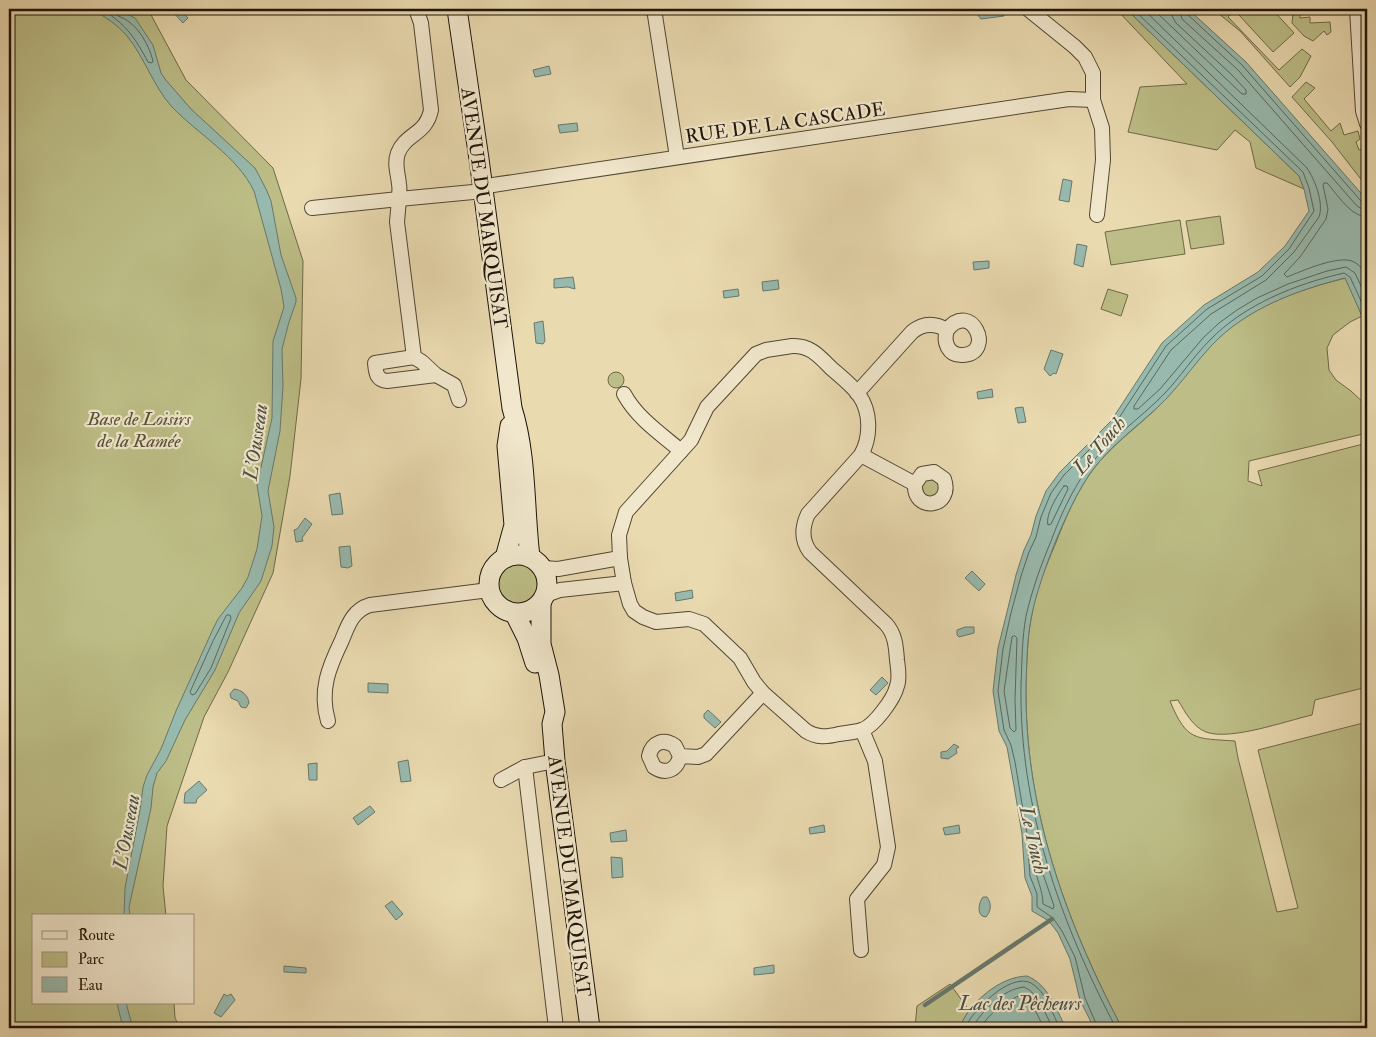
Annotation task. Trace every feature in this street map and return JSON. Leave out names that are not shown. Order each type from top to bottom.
[{"type":"main road","name":"AVENUE DU MARQUISAT","points":[[457,9],[512,408],[518,427],[527,503],[527,533],[537,563]]},
{"type":"main road","name":"AVENUE DU MARQUISAT","points":[[505,558],[514,525],[507,446],[512,408]]},
{"type":"main road","points":[[513,555],[537,563],[547,577],[548,586],[543,599],[534,609],[525,613],[515,614],[498,606],[492,599],[489,590],[489,580],[497,563],[513,555]]},
{"type":"main road","name":"AVENUE DU MARQUISAT","points":[[543,599],[540,644],[550,675],[555,712],[552,724],[555,761],[590,1028]]},
{"type":"main road","name":"AVENUE DU MARQUISAT","points":[[515,614],[527,638],[537,669],[544,710],[552,724]]},
{"type":"street","points":[[414,357],[397,222],[400,184],[396,163],[402,145],[424,128],[430,117],[431,110],[421,23],[416,9]]},
{"type":"street","points":[[654,9],[677,157]]},
{"type":"street","points":[[1028,9],[1085,57],[1093,73],[1093,100],[1102,128],[1103,160],[1097,215]]},
{"type":"street","points":[[1356,9],[1363,29],[1363,111],[1367,124]]},
{"type":"street","name":"RUE DE LA CASCADE","points":[[312,208],[473,192],[493,184],[1070,99],[1093,100]]},
{"type":"street","points":[[857,392],[914,330],[932,325],[947,330]]},
{"type":"street","points":[[792,346],[804,346],[816,353],[857,392],[864,406],[869,431],[866,443],[861,454],[808,514],[803,536],[810,552],[886,624],[893,634],[898,678],[893,698],[875,721],[862,730],[827,737],[813,735],[804,730],[763,693],[754,682],[743,662],[711,629],[693,619],[659,623],[643,617],[631,607],[624,583],[619,535],[626,512],[695,434],[707,407],[752,358],[760,352],[792,346]]},
{"type":"street","points":[[436,375],[380,379],[377,375],[375,362],[414,357],[436,375],[454,385],[459,400]]},
{"type":"street","points":[[624,394],[635,410],[681,451]]},
{"type":"street","points":[[861,454],[915,484]]},
{"type":"street","points":[[537,563],[558,569],[620,558]]},
{"type":"street","points":[[543,599],[560,590],[624,583]]},
{"type":"street","points":[[328,721],[325,710],[325,696],[329,669],[350,620],[359,610],[370,606],[489,590]]},
{"type":"street","points":[[680,756],[706,754],[763,693]]},
{"type":"street","points":[[861,950],[857,900],[884,865],[888,847],[875,761],[862,730]]},
{"type":"street","points":[[501,780],[525,766],[555,761]]},
{"type":"street","points":[[525,766],[556,1028]]},
{"type":"green space","name":"Base de Loisirs de la Ramée","points":[[9,9],[144,9],[150,13],[186,80],[273,168],[303,261],[301,379],[290,476],[273,573],[228,672],[204,717],[167,826],[163,886],[166,914],[32,914],[32,1004],[174,1004],[175,1018],[180,1028],[9,1028]]},
{"type":"green space","points":[[1116,9],[1126,9],[1299,176],[1304,189],[1256,168],[1250,142],[1235,130],[1217,150],[1128,132],[1140,87],[1187,84]]},
{"type":"green space","points":[[1213,9],[1236,9],[1228,17],[1279,70],[1302,49],[1311,56],[1300,77],[1290,87],[1240,31]]},
{"type":"green space","points":[[1246,9],[1272,9],[1294,33],[1273,52],[1239,15]]},
{"type":"green space","points":[[1300,9],[1300,18],[1310,17],[1310,23],[1330,22],[1331,32],[1327,35],[1324,31],[1313,41],[1304,36],[1292,23],[1293,14]]},
{"type":"green space","points":[[1306,82],[1315,88],[1304,99],[1331,131],[1340,123],[1344,135],[1358,131],[1360,139],[1356,142],[1359,150],[1365,149],[1367,156],[1367,187],[1332,142],[1292,97]]},
{"type":"green space","points":[[1220,216],[1224,244],[1191,249],[1186,221]]},
{"type":"green space","points":[[1180,220],[1185,254],[1111,265],[1105,232]]},
{"type":"green space","points":[[1346,278],[1362,316],[1350,322],[1333,335],[1327,348],[1329,370],[1336,380],[1367,406],[1367,433],[1249,461],[1248,481],[1262,486],[1258,471],[1367,443],[1367,687],[1315,700],[1312,715],[1258,729],[1229,734],[1216,734],[1201,730],[1190,719],[1178,700],[1170,701],[1187,731],[1201,738],[1235,741],[1277,912],[1298,908],[1258,750],[1367,722],[1367,1028],[1122,1028],[1101,987],[1066,904],[1040,818],[1032,774],[1027,729],[1026,683],[1029,635],[1038,590],[1067,516],[1092,471],[1116,444],[1161,404],[1216,340],[1238,322],[1267,305],[1298,292]]},
{"type":"green space","points":[[1108,289],[1128,295],[1121,316],[1101,309]]},
{"type":"green space","points":[[613,372],[619,372],[624,377],[622,386],[613,388],[608,383],[608,377]]},
{"type":"green space","points":[[930,479],[936,482],[939,488],[936,494],[930,497],[924,494],[921,488],[924,482]]},
{"type":"green space","points":[[518,564],[533,570],[539,585],[533,600],[518,606],[503,600],[497,585],[503,570]]},
{"type":"green space","points":[[950,984],[969,1010],[959,1028],[915,1028],[917,1006]]},
{"type":"water","points":[[91,9],[117,9],[135,18],[153,45],[161,73],[165,79],[191,109],[255,168],[271,201],[281,255],[296,298],[282,349],[283,386],[280,431],[268,491],[274,527],[272,546],[261,581],[239,613],[215,670],[185,720],[166,761],[157,773],[129,907],[130,914],[124,914],[125,888],[143,787],[147,775],[161,749],[213,629],[218,619],[242,588],[248,577],[257,549],[262,516],[257,485],[272,418],[273,341],[284,307],[281,289],[254,191],[247,178],[228,156],[165,99],[139,53],[123,32]]},
{"type":"water","points":[[180,9],[188,18],[183,23],[172,11]]},
{"type":"water","points":[[980,9],[1003,9],[1004,16],[981,19],[977,14]]},
{"type":"water","name":"Le Touch","points":[[1126,9],[1188,9],[1246,62],[1367,200],[1367,327],[1345,278],[1309,288],[1273,302],[1240,321],[1212,345],[1157,408],[1116,444],[1097,464],[1074,500],[1054,545],[1038,590],[1030,627],[1026,683],[1027,729],[1032,774],[1040,818],[1052,862],[1083,946],[1122,1028],[1094,1028],[1080,1000],[1070,959],[1058,933],[1049,921],[1032,911],[1032,896],[1025,878],[1022,834],[1007,747],[999,731],[993,691],[998,648],[1016,575],[1046,491],[1060,472],[1111,421],[1162,343],[1204,305],[1258,272],[1285,246],[1309,211],[1299,176]]},
{"type":"water","points":[[549,66],[551,74],[535,77],[533,70]]},
{"type":"water","points":[[577,123],[578,131],[560,133],[558,125]]},
{"type":"water","points":[[1063,179],[1072,181],[1069,202],[1059,200]]},
{"type":"water","points":[[1077,244],[1087,246],[1083,267],[1074,264]]},
{"type":"water","points":[[989,261],[989,268],[974,270],[973,262]]},
{"type":"water","points":[[573,277],[575,289],[568,287],[554,288],[554,279]]},
{"type":"water","points":[[778,280],[779,289],[763,291],[762,282]]},
{"type":"water","points":[[738,289],[739,296],[724,298],[723,291]]},
{"type":"water","points":[[543,321],[545,341],[543,344],[536,343],[534,323]]},
{"type":"water","points":[[1051,350],[1063,354],[1056,374],[1054,373],[1050,376],[1044,369]]},
{"type":"water","points":[[992,389],[993,397],[978,399],[977,392]]},
{"type":"water","points":[[1023,407],[1026,422],[1018,423],[1015,408]]},
{"type":"water","points":[[340,493],[343,514],[332,515],[329,495]]},
{"type":"water","points":[[305,518],[312,524],[302,538],[303,541],[296,542],[294,530],[297,529]]},
{"type":"water","points":[[350,546],[352,566],[348,568],[341,567],[339,547]]},
{"type":"water","points":[[972,571],[985,584],[979,591],[965,578]]},
{"type":"water","points":[[692,590],[693,598],[676,601],[675,593]]},
{"type":"water","points":[[965,627],[974,627],[974,633],[959,637],[957,630]]},
{"type":"water","points":[[882,677],[888,683],[876,695],[870,690]]},
{"type":"water","points":[[368,683],[388,684],[388,693],[368,692]]},
{"type":"water","points":[[234,689],[240,690],[246,695],[249,703],[246,708],[241,707],[238,701],[231,698],[230,694]]},
{"type":"water","points":[[708,710],[721,722],[715,728],[704,718],[704,714]]},
{"type":"water","points":[[954,744],[959,747],[956,749],[957,753],[948,759],[941,758],[941,752],[947,751]]},
{"type":"water","points":[[408,760],[411,781],[401,782],[398,762]]},
{"type":"water","points":[[317,763],[317,780],[309,780],[308,764]]},
{"type":"water","points":[[199,781],[207,790],[197,799],[196,803],[184,803],[185,793]]},
{"type":"water","points":[[370,806],[375,812],[358,825],[353,818]]},
{"type":"water","points":[[824,825],[825,832],[810,834],[809,828]]},
{"type":"water","points":[[959,825],[960,833],[945,835],[943,828]]},
{"type":"water","points":[[626,830],[627,841],[611,842],[610,833]]},
{"type":"water","points":[[611,857],[622,858],[623,877],[612,878]]},
{"type":"water","points":[[983,897],[987,897],[990,905],[990,910],[986,917],[980,914],[979,910]]},
{"type":"water","points":[[392,901],[403,914],[396,920],[385,906]]},
{"type":"water","points":[[774,965],[774,973],[754,975],[754,968]]},
{"type":"water","points":[[284,966],[306,968],[306,973],[284,972]]},
{"type":"water","name":"Lac des Pêcheurs","points":[[1027,976],[1041,985],[1046,991],[1066,1028],[959,1028],[970,1009],[986,993],[1006,981],[1016,977]]},
{"type":"water","points":[[224,994],[227,996],[231,994],[235,1000],[221,1017],[214,1013]]},
{"type":"water","points":[[117,1004],[126,1004],[133,1028],[123,1028]]},
{"type":"waterway","points":[[925,1005],[1052,919]]},
{"type":"water label","name":"L'Ousseau","points":[[255,442]]},
{"type":"water label","name":"L'Ousseau","points":[[126,832]]}]
